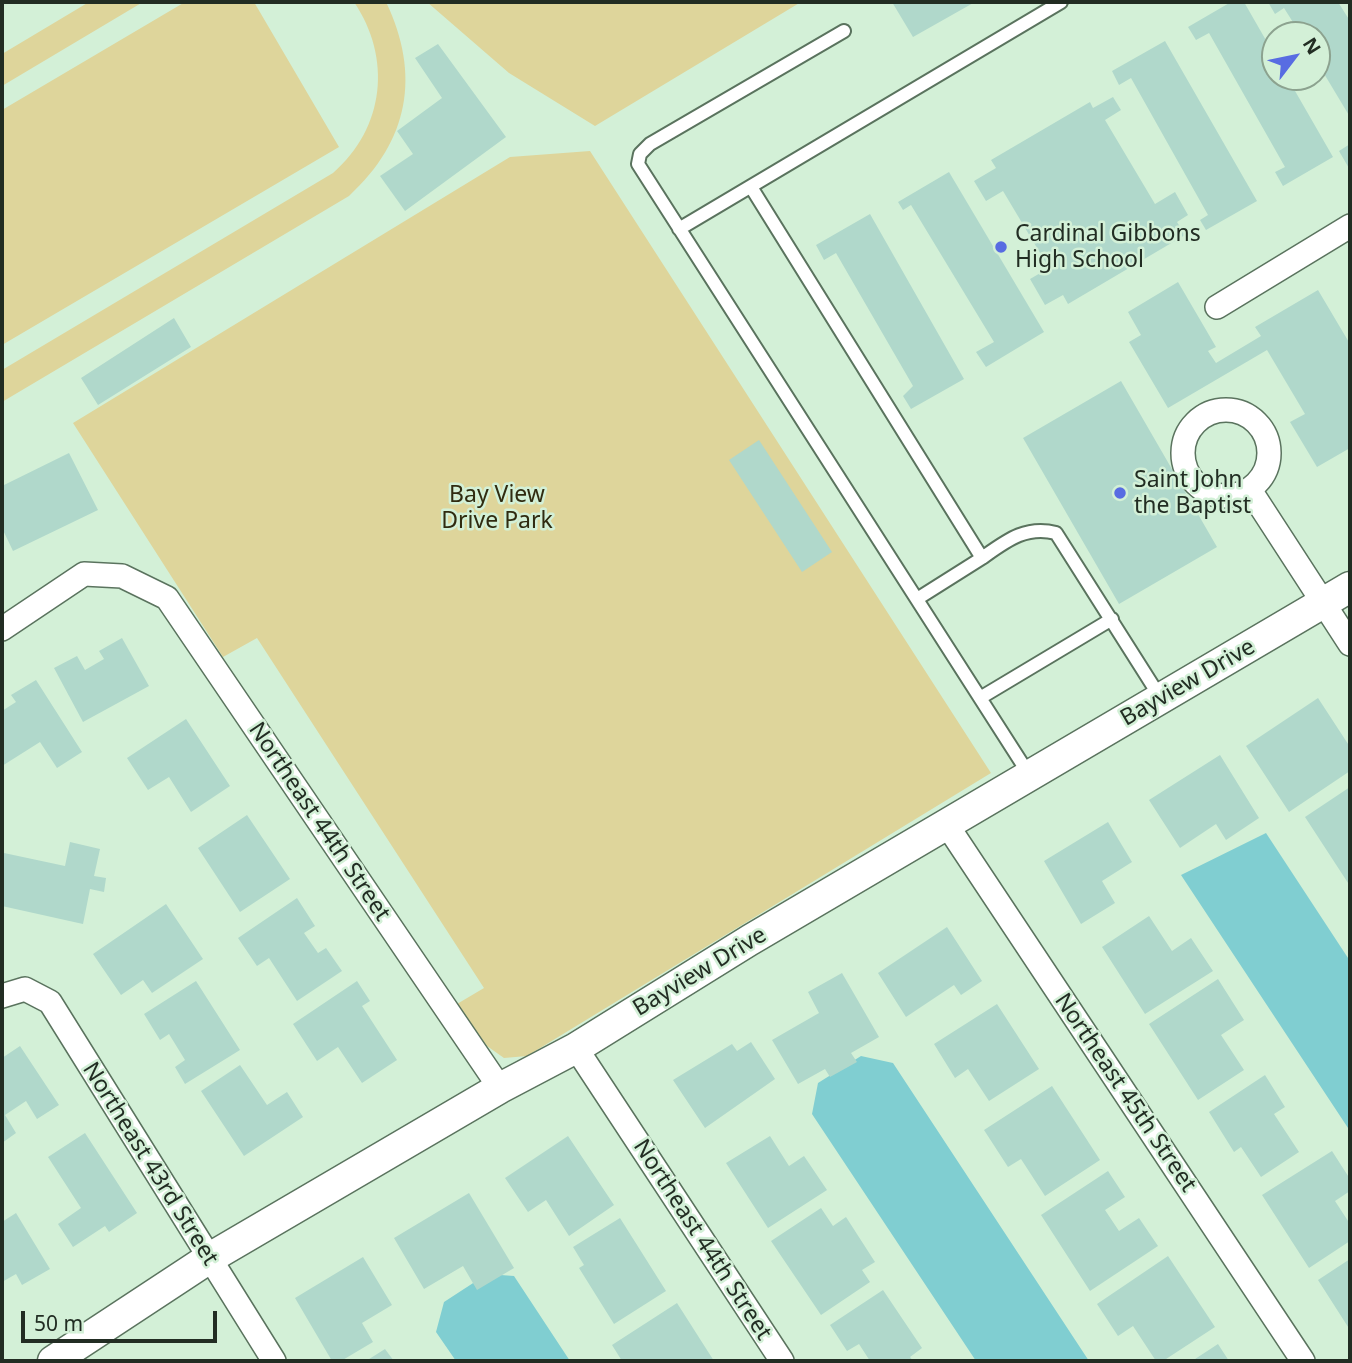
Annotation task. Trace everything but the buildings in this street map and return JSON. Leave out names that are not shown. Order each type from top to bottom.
[{"type":"street","points":[[1217,307],[1350,226]]},
{"type":"street","points":[[1250,490],[1350,644]]},
{"type":"street","name":"Northeast 44th Street","points":[[2,629],[84,574],[122,576],[167,598],[499,1088]]},
{"type":"street","name":"Bayview Drive","points":[[53,1361],[208,1259],[499,1088],[576,1048],[1350,587]]},
{"type":"street","name":"Northeast 45th Street","points":[[947,825],[1303,1361]]},
{"type":"street","name":"Northeast 43rd Street","points":[[2,996],[25,989],[50,1002],[274,1361]]},
{"type":"street","name":"Northeast 44th Street","points":[[576,1048],[782,1361]]},
{"type":"lane","points":[[679,229],[1061,2]]},
{"type":"lane","points":[[844,31],[650,144],[640,154],[638,164],[1030,776]]},
{"type":"lane","points":[[751,187],[982,558]]},
{"type":"lane","points":[[917,599],[1014,536],[1033,531],[1056,533],[1161,699]]},
{"type":"lane","points":[[980,698],[1112,619]]},
{"type":"green space","points":[[89,2],[143,2],[2,86],[2,54]]},
{"type":"green space","points":[[185,2],[254,2],[339,147],[2,345],[2,110]]},
{"type":"green space","points":[[354,2],[386,2],[397,29],[403,55],[403,106],[385,153],[369,175],[349,196],[2,402],[2,370],[333,173],[350,155],[364,135],[373,114],[378,69],[374,46]]},
{"type":"green space","points":[[427,2],[801,2],[595,126],[509,73]]},
{"type":"green space","name":"Bay View Drive Park","points":[[590,151],[991,773],[527,1056],[504,1058],[487,1046],[457,1004],[484,988],[257,638],[223,657],[73,423],[510,157]]},
{"type":"water","points":[[1266,833],[1350,961],[1350,1131],[1181,875]]},
{"type":"water","points":[[861,1056],[893,1063],[1089,1361],[976,1361],[812,1114],[818,1083]]},
{"type":"water","points":[[487,1274],[514,1276],[570,1361],[456,1361],[436,1332],[444,1302]]},
{"type":"place","name":"Cardinal Gibbons High School","points":[[1001,247]]},
{"type":"place","name":"Saint John the Baptist","points":[[1120,493]]}]
